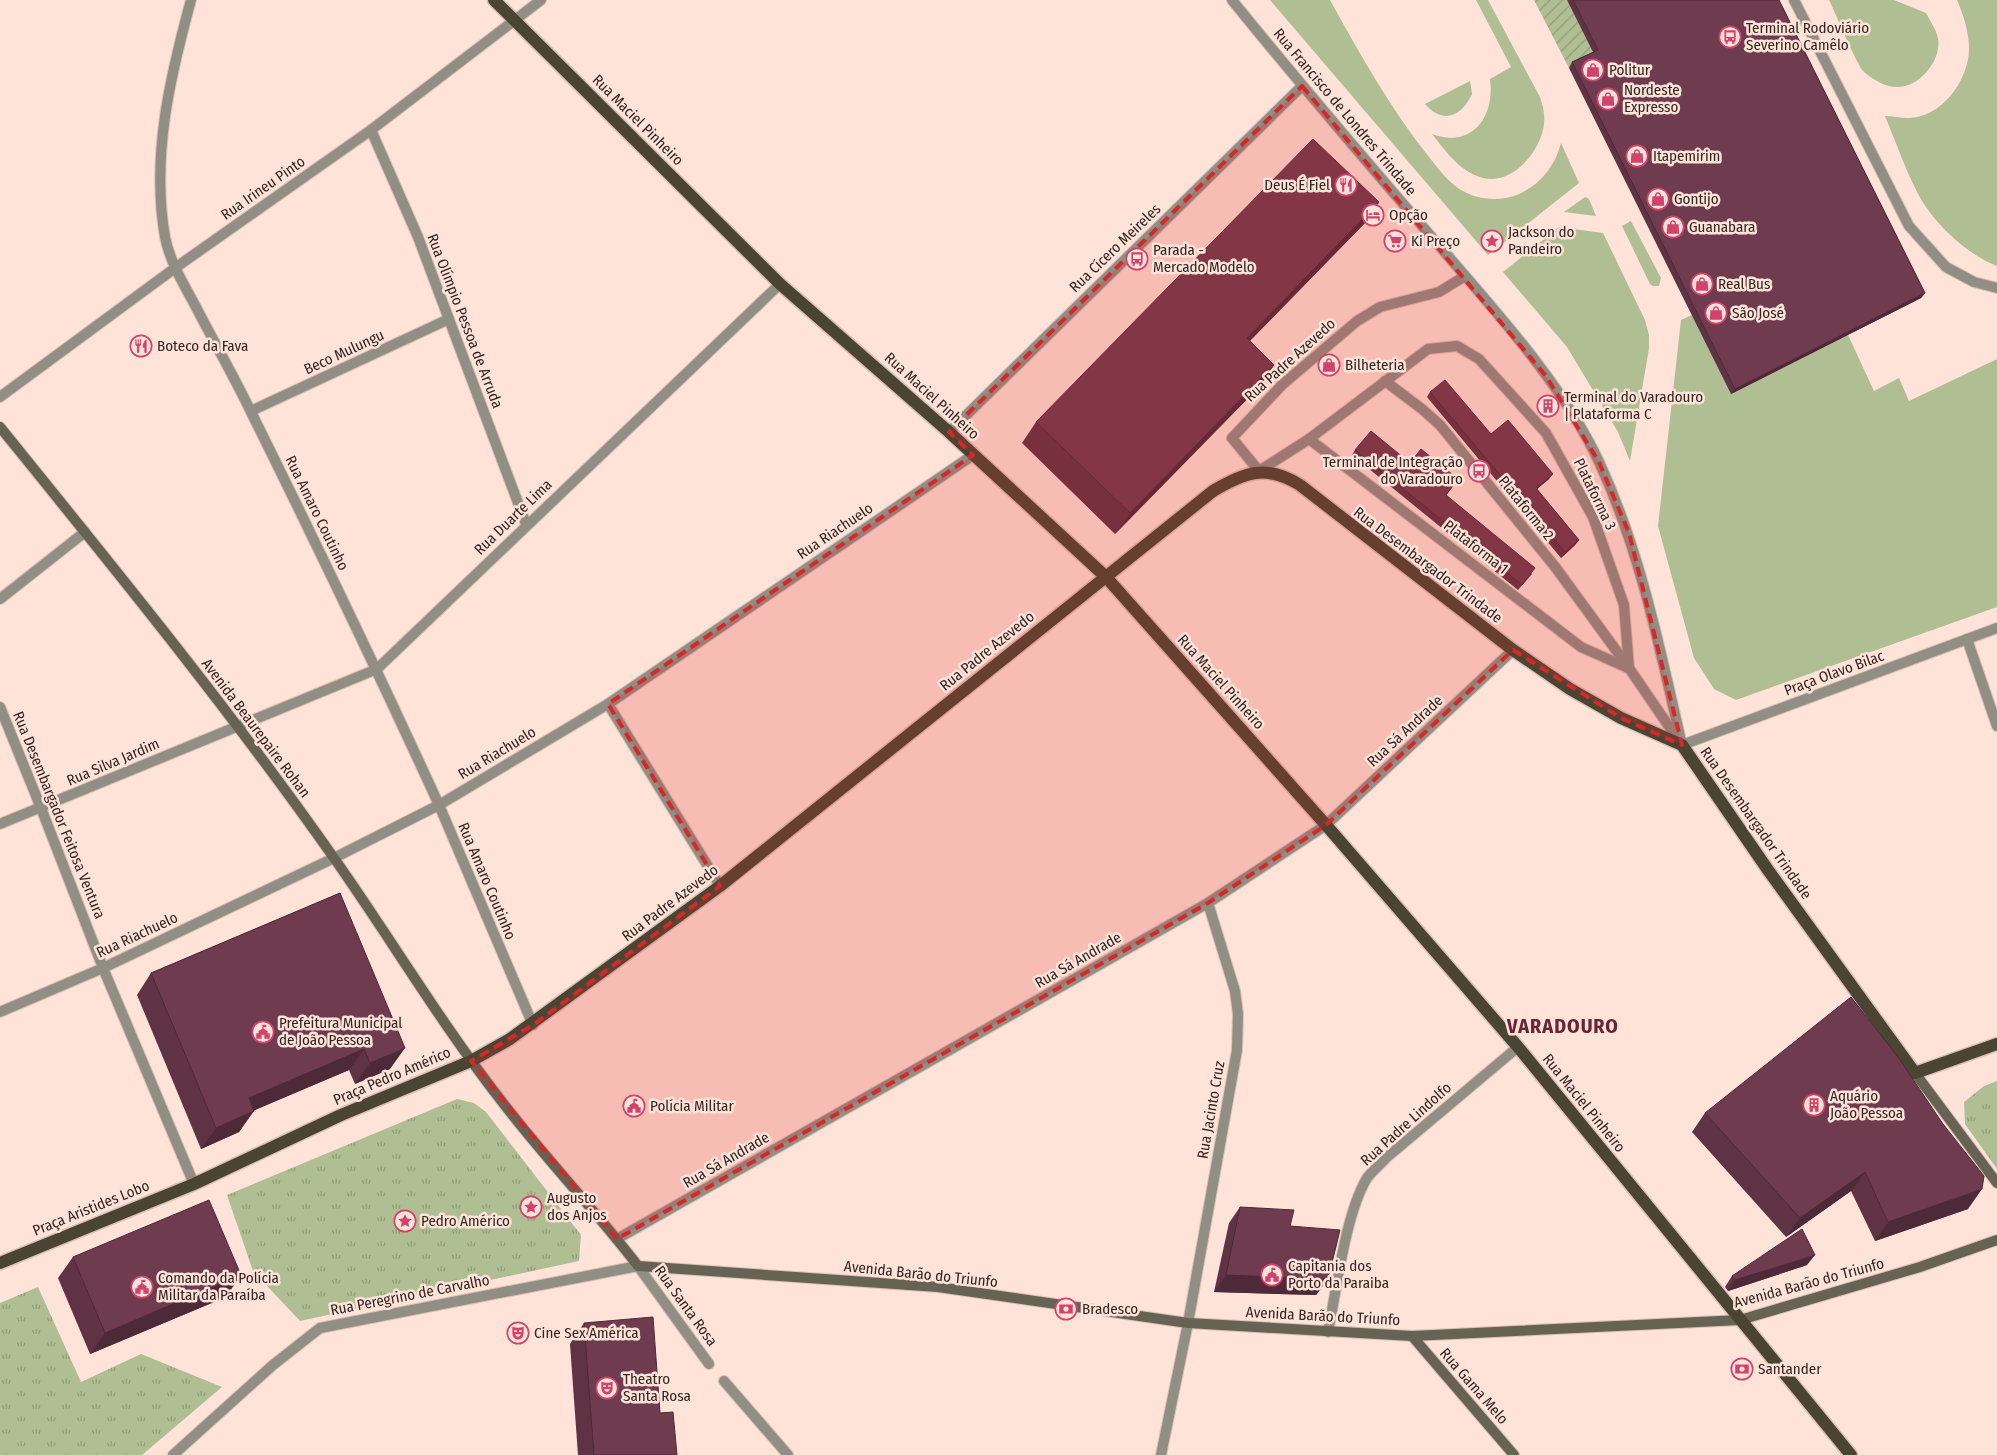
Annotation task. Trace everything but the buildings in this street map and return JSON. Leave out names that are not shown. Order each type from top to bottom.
[{"type":"main road","name":"Rua Maciel Pinheiro","points":[[494,0],[780,284],[949,432],[1106,577],[1326,825],[1518,1047],[1851,1455]]},
{"type":"main road","name":"Avenida Beaurepaire Rohan","points":[[0,427],[238,727],[334,858],[471,1060]]},
{"type":"main road","name":"Rua Padre Azevedo","points":[[471,1060],[533,1025],[720,886],[1213,491],[1236,478],[1259,471]]},
{"type":"main road","name":"Rua Desembargador Trindade","points":[[1259,471],[1286,477],[1300,485],[1513,650],[1570,689],[1621,718],[1682,745],[1768,870],[1997,1183]]},
{"type":"main road","points":[[1915,1073],[1997,1044]]},
{"type":"main road","name":"Praça Pedro Américo","points":[[194,1184],[341,1115],[471,1060],[504,1105],[638,1266]]},
{"type":"main road","name":"Praça Aristides Lobo","points":[[0,1263],[194,1184]]},
{"type":"main road","name":"Avenida Barão do Triunfo","points":[[638,1266],[938,1287],[1188,1324],[1412,1336],[1740,1320],[1920,1268],[1997,1240]]},
{"type":"main road","name":"Rua Gama Melo","points":[[1412,1336],[1514,1455]]},
{"type":"street","name":"Rua Amaro Coutinho","points":[[191,0],[172,69],[163,122],[162,212],[166,240],[175,268],[251,412],[376,669],[439,806],[533,1025]]},
{"type":"street","name":"Rua Irineu Pinto","points":[[0,397],[175,268],[371,130],[541,0]]},
{"type":"street","name":"Rua Francisco de Londres Trindade","points":[[1232,0],[1302,86],[1465,276],[1546,376],[1599,462],[1629,533],[1654,623],[1682,745]]},
{"type":"street","points":[[1794,0],[1908,226],[1946,267],[1974,282],[1997,288]]},
{"type":"street","name":"Rua Cícero Meireles","points":[[949,432],[1302,86]]},
{"type":"street","name":"Rua Olímpio Pessoa de Arruda","points":[[371,130],[418,237],[526,524]]},
{"type":"street","name":"Rua Padre Azevedo","points":[[1259,471],[1232,438],[1282,385],[1357,321],[1380,306],[1439,292],[1465,276]]},
{"type":"street","name":"Rua Duarte Lima","points":[[238,727],[376,669],[780,284]]},
{"type":"street","name":"Beco Mulungu","points":[[251,412],[449,319]]},
{"type":"street","name":"Plataforma 3","points":[[1385,381],[1428,349],[1457,346],[1479,358],[1546,433],[1593,517],[1624,605],[1629,668]]},
{"type":"street","points":[[1259,471],[1309,439],[1385,381]]},
{"type":"street","name":"Plataforma 2","points":[[1385,381],[1440,425],[1556,568],[1629,668]]},
{"type":"street","name":"Plataforma 1","points":[[1309,439],[1581,647],[1629,668]]},
{"type":"street","name":"Rua Riachuelo","points":[[0,1012],[103,968],[439,806],[608,704],[973,455]]},
{"type":"street","points":[[0,599],[85,532]]},
{"type":"street","name":"Praça Olavo Bilac","points":[[1682,745],[1997,628]]},
{"type":"street","points":[[1967,639],[1997,726]]},
{"type":"street","name":"Rua Sá Andrade","points":[[617,1239],[1208,903],[1326,825],[1513,650]]},
{"type":"street","points":[[1629,668],[1682,745]]},
{"type":"street","points":[[608,704],[720,886]]},
{"type":"street","name":"Rua Desembargador Feitosa Ventura","points":[[0,707],[103,968],[194,1184]]},
{"type":"street","name":"Rua Silva Jardim","points":[[0,824],[238,727]]},
{"type":"street","name":"Rua Jacinto Cruz","points":[[1161,1455],[1188,1324],[1237,1050],[1238,1014],[1235,991],[1208,903]]},
{"type":"street","name":"Rua Padre Lindolfo","points":[[1328,1332],[1350,1222],[1357,1198],[1368,1177],[1386,1158],[1518,1047]]},
{"type":"street","name":"Rua Santa Rosa","points":[[638,1266],[709,1364]]},
{"type":"street","name":"Rua Peregrino de Carvalho","points":[[173,1455],[273,1365],[320,1328],[638,1266]]},
{"type":"street","points":[[724,1381],[788,1455]]},
{"type":"highlighted area","points":[[1302,86],[1546,376],[1599,462],[1629,533],[1682,745],[1621,718],[1513,650],[1326,825],[1208,903],[617,1239],[471,1061],[533,1025],[720,886],[608,704],[973,455],[949,432]]},
{"type":"green space","points":[[1270,0],[1330,0],[1364,60],[1401,119],[1440,170],[1461,190],[1489,199],[1512,197],[1519,194],[1534,185],[1546,174],[1555,159],[1561,143],[1579,183],[1488,255]]},
{"type":"green space","points":[[1476,0],[1488,0],[1540,97],[1544,113],[1542,135],[1530,157],[1511,173],[1500,178],[1489,179],[1470,173],[1452,158],[1432,134],[1459,137],[1470,133],[1485,117],[1491,93],[1490,79],[1511,67]]},
{"type":"green space","points":[[1534,0],[1567,0],[1617,44],[1569,68]]},
{"type":"green space","points":[[1829,0],[1894,0],[1926,13],[1938,38],[1937,54],[1928,70],[1915,82],[1899,87],[1885,85],[1876,81],[1860,67]]},
{"type":"green space","points":[[1957,0],[1997,0],[1997,266],[1975,255],[1955,239],[1929,211],[1912,181],[1885,116],[1908,118],[1921,116],[1933,111],[1952,94],[1960,82],[1965,70],[1969,45],[1968,33]]},
{"type":"green space","points":[[1470,81],[1472,94],[1468,102],[1463,108],[1452,115],[1445,116],[1439,114],[1432,111],[1425,104]]},
{"type":"green space","points":[[1585,197],[1589,199],[1596,216],[1564,212]]},
{"type":"green space","points":[[1631,221],[1661,278],[1659,286],[1650,284],[1622,226]]},
{"type":"green space","points":[[1559,227],[1603,233],[1645,320],[1649,335],[1649,348],[1630,461],[1618,432],[1567,347],[1503,272]]},
{"type":"green space","points":[[1692,315],[1848,335],[1874,391],[1899,378],[1909,401],[1997,359],[1997,607],[1736,700],[1714,689],[1694,658],[1658,526],[1681,320]]},
{"type":"green space","points":[[1997,1081],[1997,1169],[1965,1124],[1964,1102],[1984,1086]]},
{"type":"green space","points":[[457,1099],[474,1103],[486,1112],[581,1235],[579,1261],[300,1321],[253,1271],[227,1195]]},
{"type":"green space","points":[[38,1287],[81,1382],[141,1354],[222,1387],[142,1455],[0,1455],[0,1303]]},
{"type":"place","name":"Terminal Rodoviário Severino Camêlo","points":[[1730,37]]},
{"type":"place","name":"Politur","points":[[1593,70]]},
{"type":"place","name":"Nordeste Expresso","points":[[1608,99]]},
{"type":"place","name":"Itapemirim","points":[[1637,156]]},
{"type":"place","name":"Deus É Fiel","points":[[1346,185]]},
{"type":"place","name":"Gontijo","points":[[1658,199]]},
{"type":"place","name":"Opção","points":[[1373,215]]},
{"type":"place","name":"Guanabara","points":[[1673,227]]},
{"type":"place","name":"Ki Preço","points":[[1395,241]]},
{"type":"place","name":"Jackson do Pandeiro","points":[[1492,241]]},
{"type":"place","name":"Parada - Mercado Modelo","points":[[1137,259]]},
{"type":"place","name":"Real Bus","points":[[1702,284]]},
{"type":"place","name":"São José","points":[[1716,313]]},
{"type":"place","name":"Boteco da Fava","points":[[141,346]]},
{"type":"place","name":"Bilheteria","points":[[1329,365]]},
{"type":"place","name":"Terminal do Varadouro | Plataforma C","points":[[1548,406]]},
{"type":"place","name":"Terminal de Integração do Varadouro","points":[[1479,471]]},
{"type":"place","name":"Prefeitura Municipal de João Pessoa","points":[[263,1032]]},
{"type":"place","name":"Aquário João Pessoa","points":[[1814,1105]]},
{"type":"place","name":"Polícia Militar","points":[[634,1106]]},
{"type":"place","name":"Augusto dos Anjos","points":[[531,1207]]},
{"type":"place","name":"Pedro Américo","points":[[405,1221]]},
{"type":"place","name":"Capitania dos Porto da Paraiba","points":[[1272,1275]]},
{"type":"place","name":"Comando da Polícia Militar da Paraíba","points":[[142,1287]]},
{"type":"place","name":"Bradesco","points":[[1066,1309]]},
{"type":"place","name":"Cine Sex América","points":[[518,1333]]},
{"type":"place","name":"Santander","points":[[1742,1369]]},
{"type":"place","name":"Theatro Santa Rosa","points":[[607,1388]]},
{"type":"district","name":"VARADOURO","points":[[1563,1026]]}]
